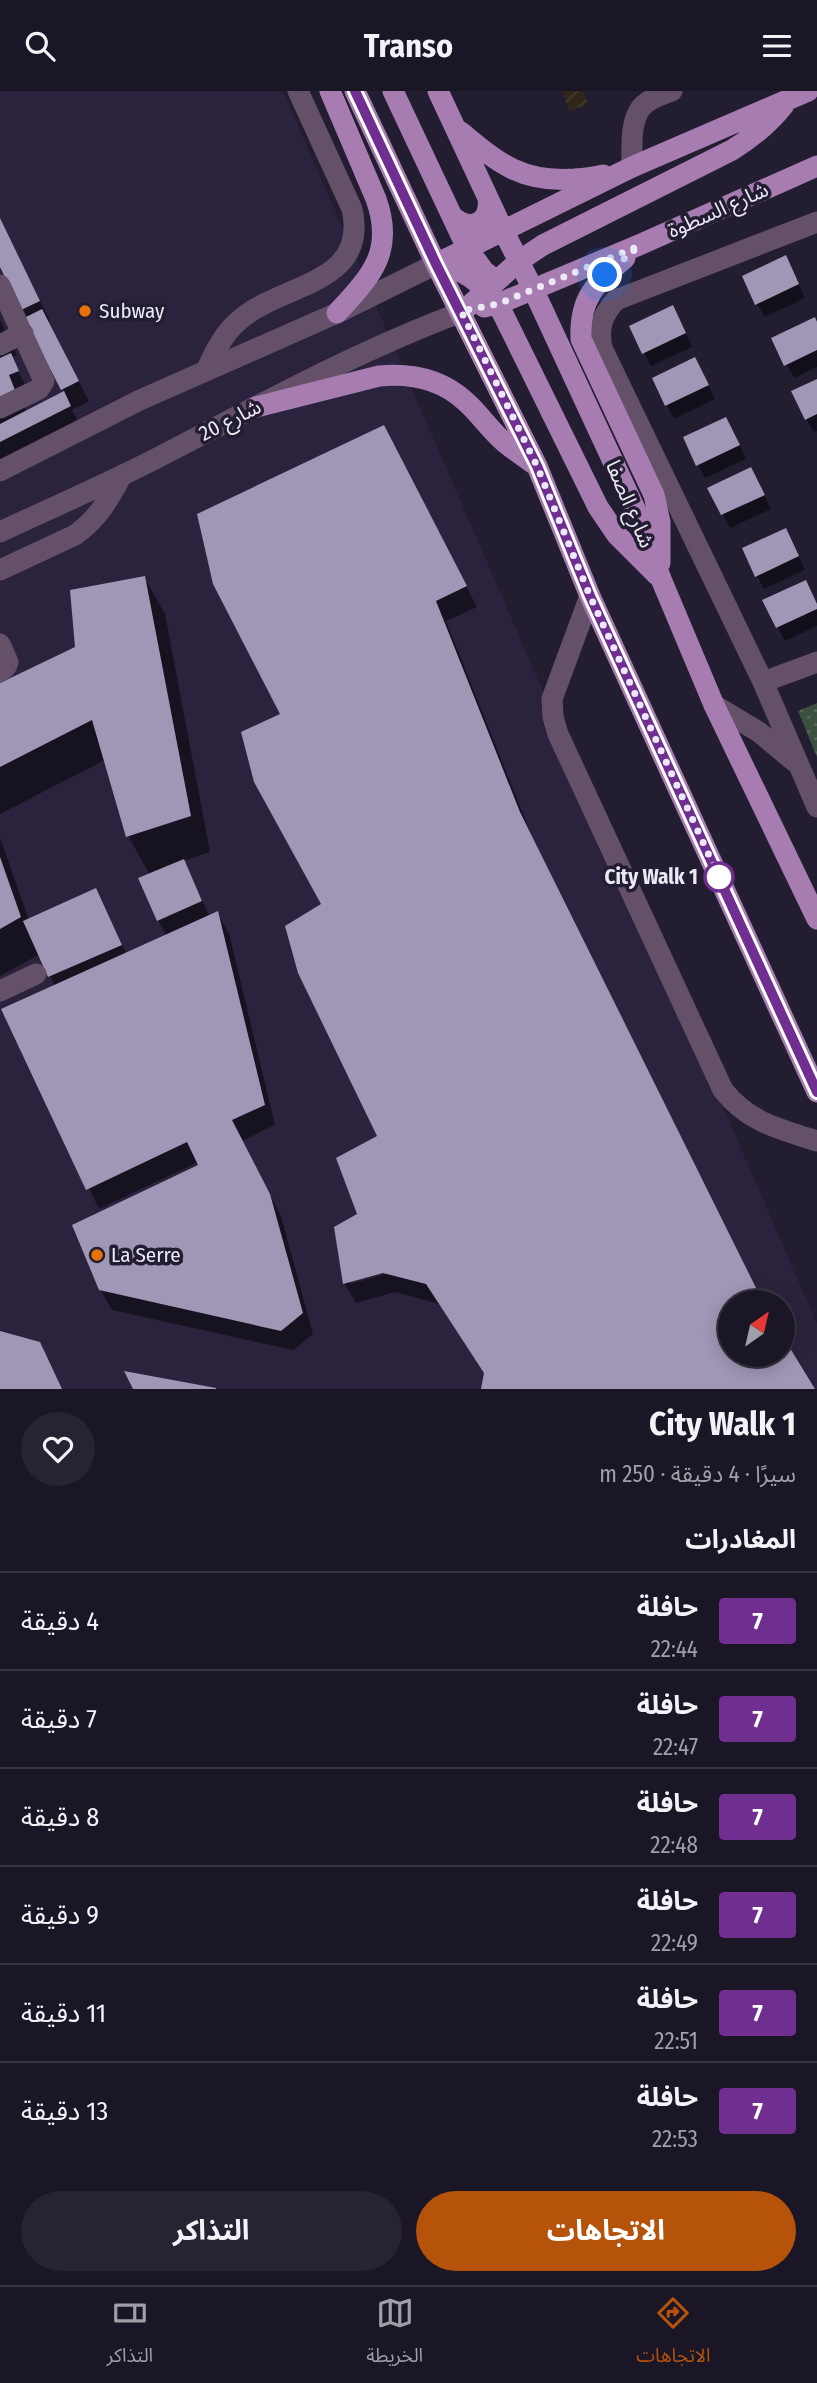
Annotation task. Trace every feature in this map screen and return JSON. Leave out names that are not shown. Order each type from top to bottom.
[{"type":"main road","points":[[330,91],[376,199],[384,233],[382,251],[373,271],[337,313]]},
{"type":"main road","points":[[355,91],[436,264],[537,466],[590,596],[817,1092]]},
{"type":"main road","points":[[393,91],[467,248],[484,271],[513,335],[607,522],[660,579]]},
{"type":"main road","name":"شارع الصفا","points":[[438,91],[636,511],[660,579],[714,705],[817,919]]},
{"type":"main road","points":[[436,264],[632,167],[808,91]]},
{"type":"main road","points":[[494,292],[519,261],[556,238],[732,150],[762,128],[787,100]]},
{"type":"main road","points":[[455,127],[504,166],[540,179],[597,177],[632,167]]},
{"type":"main road","name":"شارع السطوة","points":[[461,311],[494,292],[533,289],[639,246],[817,166]]},
{"type":"main road","points":[[452,216],[459,223],[478,223],[486,217],[488,198]]},
{"type":"main road","points":[[556,238],[548,248],[549,261],[556,271],[569,274]]},
{"type":"main road","points":[[639,246],[593,288],[585,302],[580,321],[581,339],[654,495],[660,522],[660,579]]},
{"type":"main road","points":[[436,264],[453,266],[494,292]]},
{"type":"main road","points":[[479,351],[481,341],[495,330],[513,335]]},
{"type":"main road","points":[[256,407],[379,376],[415,376],[450,390],[465,401],[503,441],[537,466]]},
{"type":"street","points":[[206,371],[219,344],[243,317],[328,274],[340,265],[354,241],[352,209],[298,91]]},
{"type":"street","points":[[632,167],[632,144],[638,111],[644,104],[672,91]]},
{"type":"street","points":[[817,222],[616,300],[606,311],[599,336],[601,348],[763,682],[817,807]]},
{"type":"street","points":[[0,471],[140,400],[337,313],[436,264]]},
{"type":"street","points":[[0,285],[44,376],[43,385],[0,408]]},
{"type":"street","name":"شارع 20","points":[[0,532],[122,475],[421,327],[461,311]]},
{"type":"street","points":[[0,345],[23,333]]},
{"type":"street","points":[[0,570],[86,528],[103,509],[122,475]]},
{"type":"street","points":[[590,596],[552,699],[552,717],[558,734],[723,1090],[743,1111],[755,1119],[817,1141]]},
{"type":"street","points":[[0,644],[8,661],[0,672]]},
{"type":"street","points":[[763,682],[817,662]]},
{"type":"street","points":[[714,705],[759,732],[799,765]]},
{"type":"street","points":[[0,975],[33,968],[0,991]]},
{"type":"shaded area","points":[[0,91],[283,91],[817,1324],[817,1389],[0,1389]]},
{"type":"shaded area","points":[[562,91],[583,91],[588,104],[570,111]]},
{"type":"green space","points":[[817,703],[817,757],[798,711]]},
{"type":"building","points":[[0,218],[40,301],[21,310],[0,267]]},
{"type":"building","points":[[786,255],[799,284],[755,305],[742,276]]},
{"type":"building","points":[[673,305],[686,333],[642,354],[629,326]]},
{"type":"building","points":[[42,309],[79,381],[61,390],[24,318]]},
{"type":"building","points":[[815,317],[817,350],[784,366],[771,338]]},
{"type":"building","points":[[11,353],[19,371],[9,375],[17,395],[0,402],[0,358]]},
{"type":"building","points":[[695,357],[709,385],[665,406],[652,378]]},
{"type":"building","points":[[817,379],[817,414],[805,420],[791,391]]},
{"type":"building","points":[[64,391],[71,406],[0,442],[0,424]]},
{"type":"building","points":[[726,417],[740,445],[696,466],[683,437]]},
{"type":"building","points":[[384,425],[467,586],[436,601],[520,812],[757,1290],[718,1290],[718,1367],[795,1367],[795,1356],[815,1389],[481,1389],[484,1373],[426,1284],[383,1273],[343,1284],[334,1227],[357,1214],[336,1158],[377,1136],[298,973],[285,926],[321,904],[254,782],[241,732],[280,714],[213,584],[197,514]]},
{"type":"building","points":[[751,467],[765,495],[721,515],[707,488]]},
{"type":"building","points":[[786,528],[799,556],[755,577],[742,548]]},
{"type":"building","points":[[145,576],[191,816],[126,837],[92,720],[0,767],[0,683],[75,647],[70,590]]},
{"type":"building","points":[[806,580],[817,609],[776,628],[762,600]]},
{"type":"building","points":[[0,857],[21,917],[0,929]]},
{"type":"building","points":[[184,859],[202,901],[157,921],[138,878]]},
{"type":"building","points":[[96,888],[122,945],[48,977],[23,921]]},
{"type":"building","points":[[218,911],[265,1105],[232,1120],[270,1194],[303,1313],[281,1331],[99,1290],[72,1225],[198,1165],[187,1142],[86,1190],[1,1009]]},
{"type":"building","points":[[0,1331],[40,1342],[62,1389],[0,1389]]},
{"type":"building","points":[[124,1371],[216,1388],[216,1389],[133,1389]]},
{"type":"bus line","name":"7","points":[[355,91],[436,264],[537,466],[590,596],[817,1092]]},
{"type":"place","name":"Subway","points":[[85,311]]},
{"type":"place","name":"City Walk 1","points":[[719,877]]},
{"type":"place","name":"La Serre","points":[[97,1255]]},
{"type":"route","points":[[605,275],[639,246],[498,304],[461,311],[537,466],[590,596],[719,877]]}]
